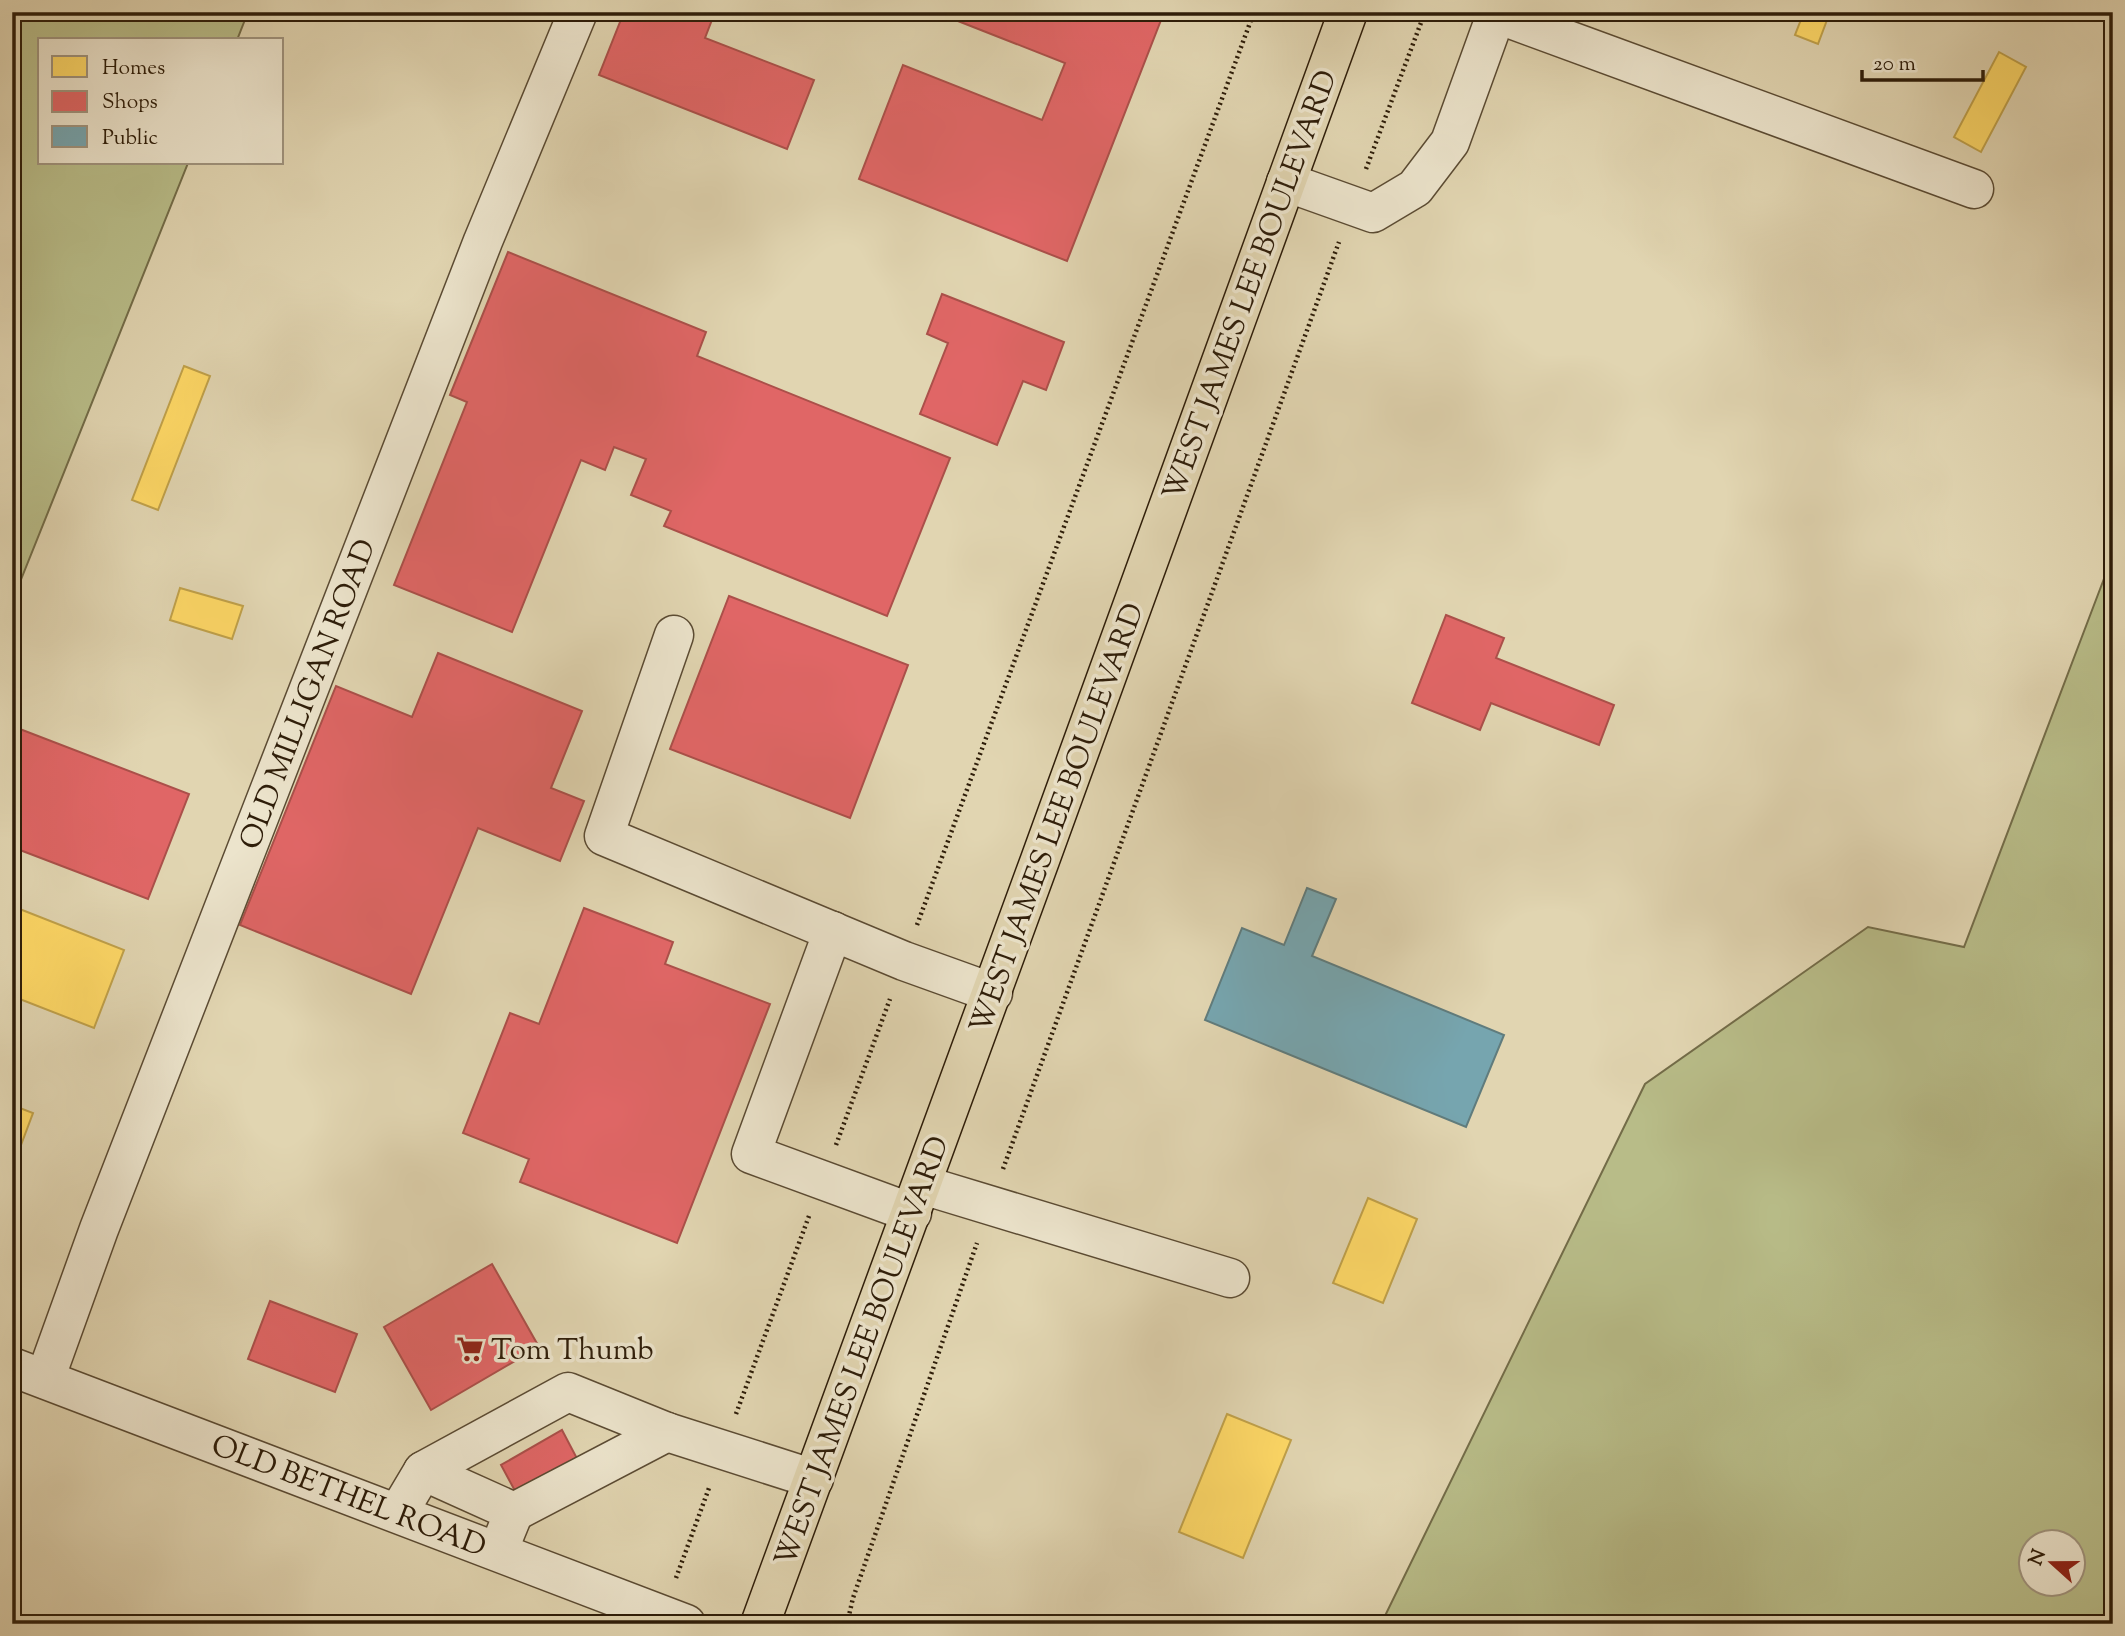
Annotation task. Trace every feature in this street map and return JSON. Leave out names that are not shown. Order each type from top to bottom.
[{"type":"main road","name":"WEST JAMES LEE BOULEVARD","points":[[760,1624],[993,993],[1349,12]]},
{"type":"street","name":"OLD MILLIGAN ROAD","points":[[29,1373],[99,1229],[478,254],[578,12]]},
{"type":"street","points":[[1286,182],[1373,213],[1415,188],[1450,142],[1497,13],[1975,189]]},
{"type":"street","points":[[674,635],[604,836],[904,961],[993,993]]},
{"type":"street","points":[[833,931],[751,1154],[822,1180],[917,1199],[990,1205],[1230,1278]]},
{"type":"street","name":"OLD BETHEL ROAD","points":[[29,1373],[674,1620]]},
{"type":"street","points":[[398,1513],[423,1471],[568,1392],[667,1432],[814,1479]]},
{"type":"street","points":[[498,1552],[514,1512],[667,1432]]},
{"type":"street","points":[[423,1471],[514,1512]]},
{"type":"path","points":[[674,1620],[722,1451],[1254,12]]},
{"type":"path","points":[[847,1624],[853,1598],[990,1205],[1352,206],[1426,12]]},
{"type":"green space","points":[[12,12],[248,12],[238,38],[38,38],[38,164],[188,164],[12,602]]},
{"type":"green space","points":[[2113,555],[2113,1624],[1381,1624],[1645,1084],[1868,927],[1964,947]]},
{"type":"building: Homes","points":[[1804,12],[1830,12],[1818,44],[1795,35]]},
{"type":"building: Homes","points":[[1999,52],[2026,67],[1981,152],[1954,137]]},
{"type":"building: Homes","points":[[184,366],[210,376],[158,510],[132,500]]},
{"type":"building: Homes","points":[[180,588],[243,606],[232,639],[170,620]]},
{"type":"building: Homes","points":[[12,906],[124,950],[94,1028],[12,996]]},
{"type":"building: Homes","points":[[12,1105],[33,1113],[12,1169]]},
{"type":"building: Homes","points":[[1368,1198],[1417,1219],[1383,1303],[1333,1283]]},
{"type":"building: Homes","points":[[1227,1414],[1291,1440],[1243,1558],[1179,1532]]},
{"type":"building: Shops","points":[[624,12],[715,12],[705,38],[814,80],[787,149],[599,75]]},
{"type":"building: Shops","points":[[935,12],[1141,12],[1161,20],[1067,261],[859,179],[903,65],[1042,120],[1065,63]]},
{"type":"building: Shops","points":[[508,252],[706,332],[697,356],[950,458],[887,616],[664,526],[671,511],[631,495],[646,459],[614,447],[605,470],[581,460],[512,632],[394,585],[467,402],[450,395]]},
{"type":"building: Shops","points":[[942,294],[1064,342],[1046,390],[1023,381],[997,445],[920,414],[948,343],[927,334]]},
{"type":"building: Shops","points":[[729,596],[908,665],[850,818],[670,749]]},
{"type":"building: Shops","points":[[1446,615],[1504,638],[1496,658],[1614,705],[1599,745],[1491,703],[1480,730],[1412,703]]},
{"type":"building: Shops","points":[[438,653],[582,711],[551,788],[584,801],[560,861],[478,828],[411,994],[240,925],[336,686],[412,717]]},
{"type":"building: Shops","points":[[12,726],[189,794],[148,899],[12,847]]},
{"type":"building: Shops","points":[[584,908],[673,942],[665,964],[770,1004],[677,1243],[520,1182],[529,1159],[463,1133],[510,1013],[539,1024]]},
{"type":"building: Shops","points":[[492,1264],[539,1347],[431,1410],[384,1327]]},
{"type":"building: Shops","points":[[270,1301],[357,1334],[335,1392],[248,1359]]},
{"type":"building: Shops","points":[[562,1430],[582,1468],[521,1502],[501,1465]]},
{"type":"building: Public","points":[[1307,888],[1336,899],[1312,956],[1504,1035],[1466,1127],[1205,1020],[1242,928],[1284,945]]},
{"type":"place","name":"Tom Thumb","points":[[470,1349]]}]
